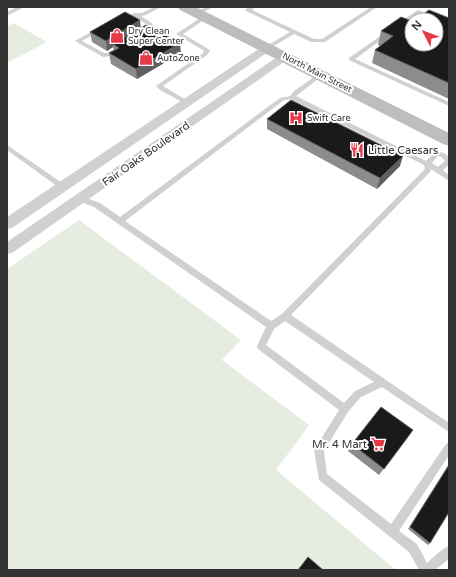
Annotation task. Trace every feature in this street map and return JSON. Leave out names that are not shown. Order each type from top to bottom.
[{"type":"main road","name":"North Main Street","points":[[196,10],[449,142]]},
{"type":"street","name":"Fair Oaks Boulevard","points":[[7,224],[64,187],[186,102],[267,48]]},
{"type":"street","name":"Fair Oaks Boulevard","points":[[7,248],[81,199],[284,56]]},
{"type":"street","points":[[186,102],[205,112]]},
{"type":"street","points":[[64,187],[81,199]]},
{"type":"lane","points":[[7,14],[21,7]]},
{"type":"lane","points":[[119,20],[144,14],[158,7]]},
{"type":"lane","points":[[242,7],[250,8],[313,41],[323,41],[374,7]]},
{"type":"lane","points":[[186,102],[162,89],[160,86],[206,54],[207,51],[205,49],[179,34],[196,10]]},
{"type":"lane","points":[[449,25],[418,12],[351,59],[449,104]]},
{"type":"lane","points":[[135,15],[152,25],[152,28],[139,35]]},
{"type":"lane","points":[[105,26],[78,41],[103,55],[108,54],[120,47]]},
{"type":"lane","points":[[267,48],[294,32]]},
{"type":"lane","points":[[292,97],[296,92],[320,75]]},
{"type":"lane","points":[[120,220],[282,99],[292,97],[440,170],[449,179]]},
{"type":"lane","points":[[443,155],[449,142]]},
{"type":"lane","points":[[7,148],[64,187]]},
{"type":"lane","points":[[427,164],[437,154],[443,155],[449,162],[440,170]]},
{"type":"lane","points":[[345,409],[261,346],[271,326],[285,316],[428,170],[427,164]]},
{"type":"lane","points":[[81,199],[97,204],[271,326]]},
{"type":"lane","points":[[285,316],[449,428]]},
{"type":"lane","points":[[382,382],[358,394],[345,409],[319,450],[322,477],[413,548],[426,570],[449,551]]},
{"type":"lane","points":[[392,532],[449,447]]},
{"type":"shaded area","points":[[14,23],[47,42],[7,63],[7,26]]},
{"type":"shaded area","points":[[79,220],[241,340],[222,360],[309,425],[276,470],[396,570],[7,570],[7,269]]},
{"type":"building","points":[[125,12],[140,20],[106,41],[90,32]]},
{"type":"building","points":[[444,16],[449,18],[449,83],[375,50],[393,36],[381,31],[401,17],[404,18],[404,52],[444,52]]},
{"type":"building","points":[[146,25],[180,43],[136,69],[109,53],[119,48],[113,44]]},
{"type":"building","points":[[291,100],[403,156],[380,178],[267,119]]},
{"type":"building","name":"Mr. 4 Mart","points":[[381,407],[413,430],[384,469],[352,444]]},
{"type":"building","points":[[449,465],[449,512],[430,543],[410,527]]},
{"type":"building","points":[[308,557],[323,570],[298,570]]},
{"type":"place","name":"Dry Clean Super Center","points":[[117,36]]},
{"type":"place","name":"AutoZone","points":[[146,58]]},
{"type":"place","name":"Swift Care","points":[[296,118]]},
{"type":"place","name":"Little Caesars","points":[[357,150]]},
{"type":"place","name":"Mr. 4 Mart","points":[[378,444]]}]
